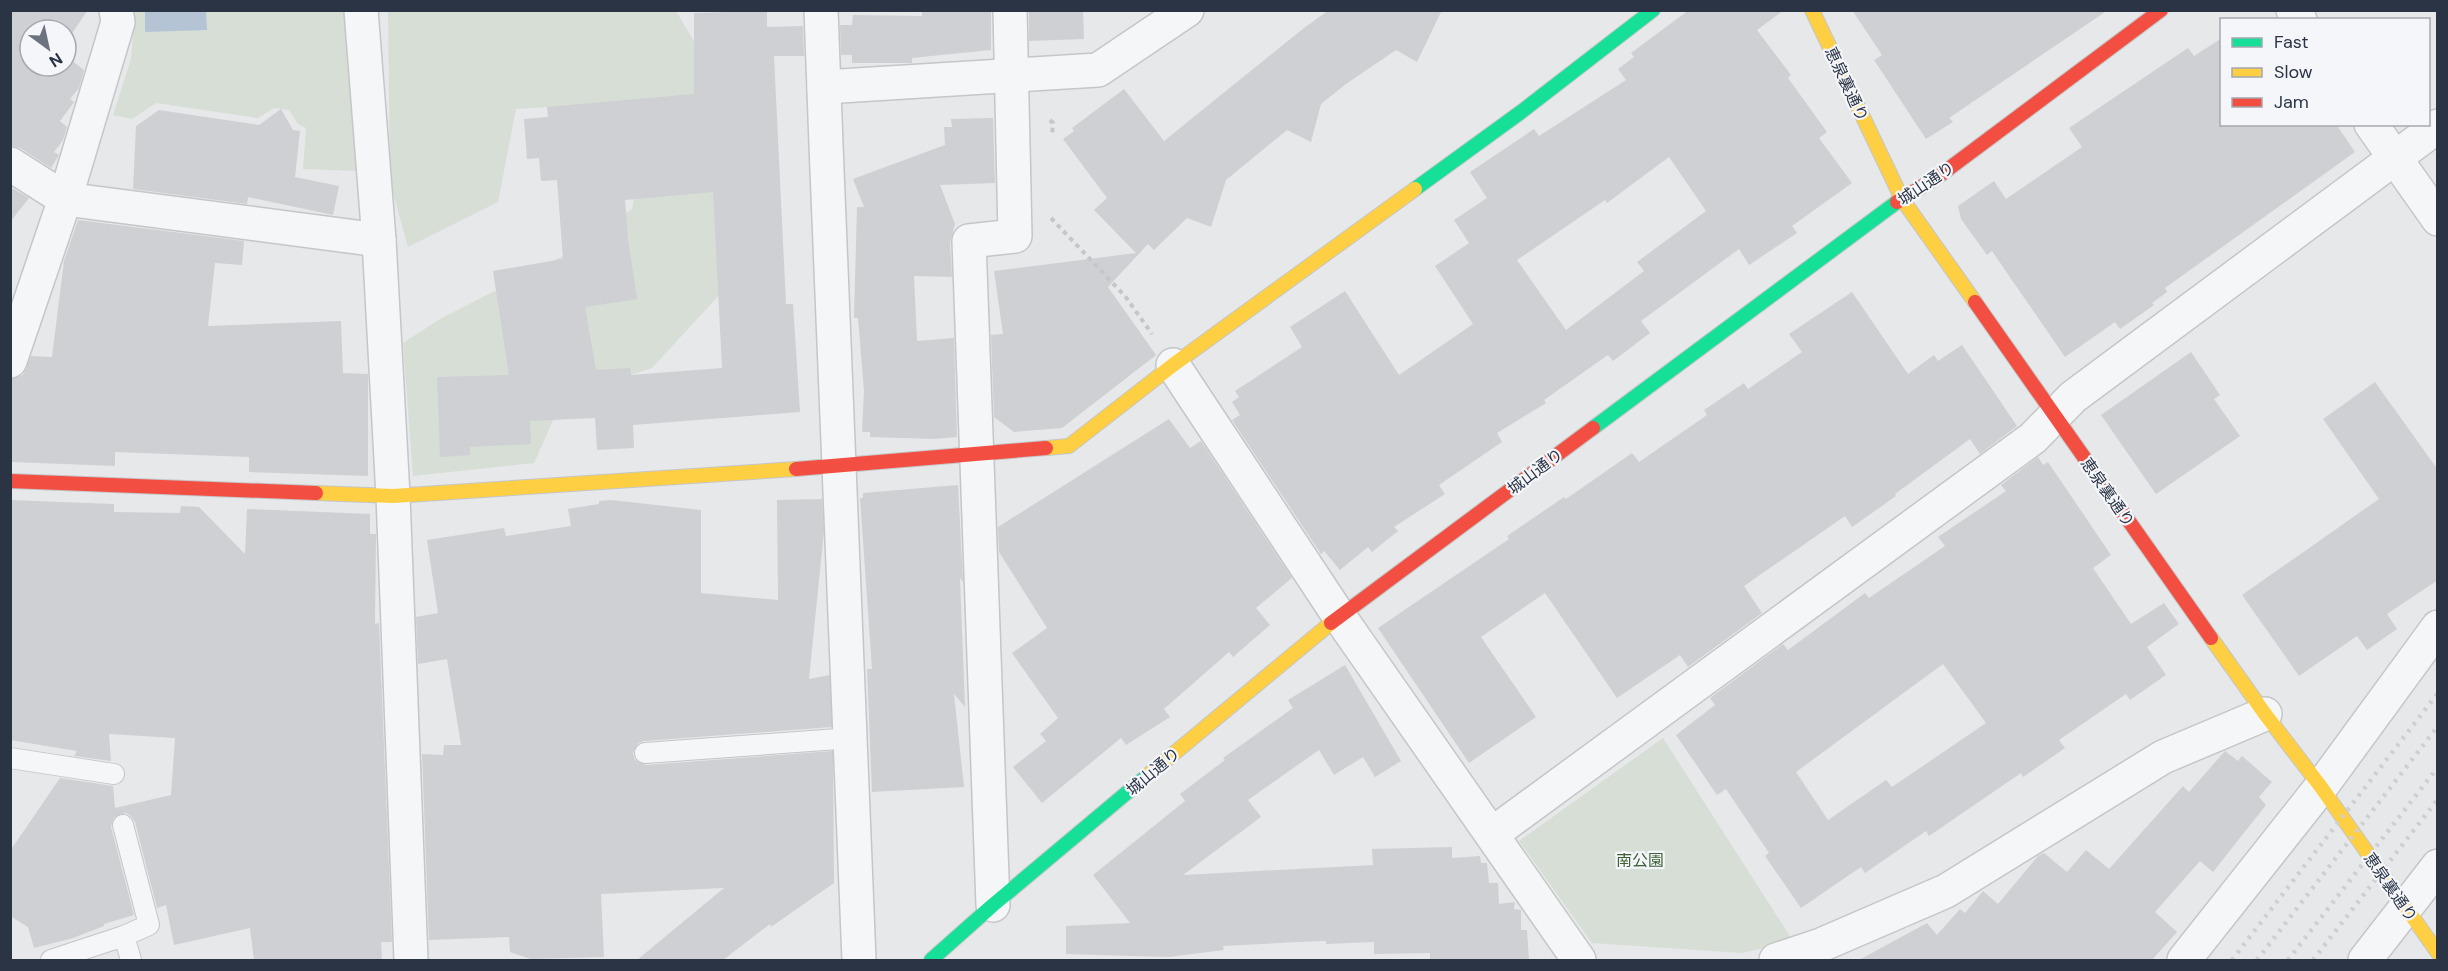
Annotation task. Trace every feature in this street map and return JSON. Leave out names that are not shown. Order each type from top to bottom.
[{"type":"street","points":[[10,361],[65,199],[118,22],[116,10]]},
{"type":"street","points":[[362,10],[393,496],[411,960]]},
{"type":"street","points":[[821,10],[838,466],[852,738],[859,960]]},
{"type":"street","points":[[993,905],[969,242],[1015,236],[1010,10]]},
{"type":"street","points":[[824,87],[1098,70],[1187,10]]},
{"type":"street","points":[[10,481],[393,496],[838,466],[1069,446],[1173,364],[1521,112],[1653,10]]},
{"type":"street","name":"恵泉裏通り","points":[[1812,10],[1902,199],[2265,714],[2321,787],[2438,953]]},
{"type":"street","name":"城山通り","points":[[931,960],[993,905],[1339,616],[1902,199],[1939,176],[2161,10]]},
{"type":"street","points":[[2372,126],[2438,219]]},
{"type":"street","points":[[1492,834],[2033,438],[2073,397],[2438,126]]},
{"type":"street","points":[[10,164],[65,199],[378,240]]},
{"type":"street","points":[[1173,364],[1339,616],[1580,960]]},
{"type":"street","points":[[2184,960],[2321,787],[2438,627]]},
{"type":"street","points":[[1776,960],[1821,945],[1946,891],[2163,757],[2265,714]]},
{"type":"street","points":[[2365,960],[2438,866]]},
{"type":"lane","points":[[645,753],[852,738]]},
{"type":"lane","points":[[10,758],[114,774]]},
{"type":"lane","points":[[51,960],[124,936],[149,925],[123,825]]},
{"type":"lane","points":[[124,936],[131,960]]},
{"type":"path","points":[[1012,75],[1053,123],[1052,146]]},
{"type":"path","points":[[1051,218],[1125,296],[1173,364]]},
{"type":"green space","points":[[135,11],[348,11],[358,171],[303,169],[306,128],[298,124],[289,110],[274,108],[258,118],[156,103],[132,119],[113,115],[131,59]]},
{"type":"green space","points":[[388,11],[676,11],[701,53],[730,153],[721,293],[652,368],[564,396],[534,463],[413,476],[403,343],[440,319],[577,249],[632,209],[643,147],[626,102],[516,109],[498,202],[408,247],[390,182]]},
{"type":"green space","name":"南公園","points":[[1663,738],[1793,941],[1742,953],[1592,943],[1519,841]]},
{"type":"water","points":[[145,11],[206,11],[207,30],[145,32]]},
{"type":"building","points":[[10,10],[88,10],[78,25],[78,18],[18,18],[18,78],[78,78],[78,65],[84,70],[79,88],[70,99],[74,102],[60,121],[67,127],[63,140],[54,152],[59,155],[51,168],[20,148],[10,145]]},
{"type":"building","points":[[922,10],[991,10],[991,50],[912,58],[912,63],[852,63],[852,55],[841,55],[840,25],[852,25],[853,15],[922,16]]},
{"type":"building","points":[[1029,10],[1083,10],[1084,39],[1029,41]]},
{"type":"building","points":[[1329,10],[1442,10],[1417,62],[1396,50],[1346,84],[1321,104],[1311,142],[1287,130],[1226,180],[1211,227],[1187,218],[1154,250],[1148,244],[1108,287],[1156,355],[1062,428],[1014,432],[994,417],[991,335],[1003,334],[994,271],[1136,253],[1094,210],[1107,198],[1063,139],[1074,131],[1072,128],[1124,89],[1164,141]]},
{"type":"building","points":[[1689,10],[1784,10],[1757,30],[1791,75],[1788,78],[1827,132],[1819,138],[1852,183],[1792,226],[1797,233],[1749,265],[1739,249],[1641,321],[1650,333],[1613,361],[1608,355],[1544,400],[1546,403],[1497,433],[1502,442],[1439,485],[1445,494],[1394,527],[1398,531],[1372,552],[1368,547],[1340,570],[1324,551],[1321,554],[1232,420],[1240,415],[1232,402],[1239,397],[1235,391],[1302,347],[1290,327],[1345,291],[1399,375],[1473,324],[1435,266],[1469,243],[1454,220],[1487,198],[1470,172],[1534,129],[1539,136],[1626,80],[1618,69],[1634,57],[1631,53]],"holes":[[[1669,157],[1706,211],[1637,262],[1644,271],[1566,330],[1517,260],[1605,200],[1607,203]]]},
{"type":"building","points":[[1852,10],[2108,10],[1949,118],[1953,122],[1926,139],[1874,60],[1882,55]]},
{"type":"building","points":[[767,11],[767,27],[803,26],[804,56],[774,56],[786,304],[793,304],[800,412],[633,425],[634,448],[597,450],[595,418],[530,421],[531,444],[470,447],[470,455],[440,457],[437,377],[509,375],[493,271],[563,259],[557,180],[541,181],[539,158],[527,159],[524,119],[548,117],[547,107],[694,94],[694,13]],"holes":[[[713,192],[722,368],[631,375],[630,368],[596,370],[585,307],[637,299],[628,240],[625,200]]]},
{"type":"building","points":[[2220,39],[2220,126],[2337,126],[2355,152],[2165,288],[2167,292],[2152,303],[2154,305],[2120,329],[2115,322],[2065,357],[1992,251],[1987,255],[1961,219],[1958,206],[1994,181],[2006,199],[2082,147],[2069,128],[2188,48],[2194,56]]},
{"type":"building","points":[[281,109],[293,130],[300,131],[295,177],[339,186],[333,215],[248,197],[247,204],[133,189],[136,126],[159,110],[259,125]]},
{"type":"building","points":[[993,118],[995,183],[940,185],[955,224],[950,242],[952,277],[914,276],[917,341],[954,338],[957,437],[935,439],[870,437],[870,432],[862,432],[864,391],[858,318],[854,318],[857,207],[864,207],[853,179],[945,145],[944,127],[952,127],[951,119]]},
{"type":"building","points":[[10,187],[29,198],[10,222]]},
{"type":"building","points":[[78,220],[244,241],[242,265],[215,263],[208,326],[341,321],[343,373],[368,374],[368,476],[249,472],[249,457],[115,452],[115,466],[12,462],[10,379],[23,375],[31,356],[52,357],[64,261]]},
{"type":"building","points":[[1852,292],[1908,374],[1934,355],[1938,361],[1962,345],[2017,426],[1980,454],[1970,439],[1852,527],[1845,516],[1744,586],[1762,613],[1688,667],[1680,655],[1617,698],[1545,593],[1481,637],[1536,717],[1469,763],[1378,628],[1509,539],[1507,536],[1564,497],[1566,499],[1632,453],[1639,462],[1707,415],[1704,410],[1744,383],[1748,389],[1802,352],[1789,334]]},
{"type":"building","points":[[2191,352],[2220,395],[2214,399],[2240,436],[2156,494],[2101,415]]},
{"type":"building","points":[[2375,382],[2438,470],[2438,580],[2387,614],[2397,629],[2367,650],[2357,636],[2299,676],[2242,595],[2379,499],[2323,419]]},
{"type":"building","points":[[1169,419],[1190,448],[1201,441],[1292,578],[1256,608],[1270,625],[1233,657],[1229,652],[1164,709],[1170,717],[1126,745],[1121,738],[1042,803],[1013,767],[1046,741],[1040,734],[1058,718],[1012,653],[1047,628],[999,552],[998,527]]},
{"type":"building","points":[[2038,457],[2043,465],[2048,462],[2111,555],[2093,568],[2131,624],[2164,603],[2179,624],[2147,647],[2166,675],[2130,700],[2126,694],[2059,740],[2065,748],[2023,777],[2021,773],[1929,836],[1926,831],[1865,873],[1861,867],[1801,908],[1765,856],[1769,853],[1726,789],[1717,795],[1676,735],[1715,705],[1710,698],[1783,644],[1788,650],[1865,593],[1869,598],[1945,546],[1938,537],[2006,491],[2001,485]],"holes":[[[1943,664],[1986,723],[1892,787],[1886,780],[1828,820],[1796,772]]]},
{"type":"building","points":[[958,485],[963,582],[960,578],[965,707],[954,694],[964,787],[872,792],[867,669],[872,669],[860,498],[863,498],[863,493]]},
{"type":"building","points":[[822,499],[824,531],[809,679],[830,675],[832,727],[644,741],[638,743],[633,753],[635,760],[646,765],[833,751],[834,883],[771,927],[770,924],[723,960],[637,960],[724,888],[601,894],[604,957],[531,959],[510,952],[509,937],[429,940],[422,754],[443,755],[444,745],[461,745],[447,659],[418,664],[416,617],[438,613],[427,540],[504,528],[506,536],[571,526],[568,509],[599,504],[599,501],[611,500],[701,510],[701,593],[778,600],[777,500]]},
{"type":"building","points":[[10,500],[114,504],[114,512],[180,513],[181,506],[199,507],[245,554],[247,509],[370,514],[370,534],[376,534],[375,624],[379,623],[392,942],[381,942],[382,960],[254,960],[250,928],[174,945],[166,905],[157,908],[135,822],[126,813],[114,817],[111,827],[134,915],[104,924],[104,926],[73,938],[34,948],[28,927],[10,916],[10,851],[60,778],[113,786],[115,808],[171,795],[175,738],[109,734],[111,761],[74,756],[77,751],[10,740]]},
{"type":"building","points":[[1345,665],[1401,761],[1375,777],[1363,757],[1334,775],[1319,750],[1248,800],[1261,817],[1183,875],[1373,865],[1372,849],[1452,847],[1452,858],[1480,856],[1481,863],[1487,863],[1489,883],[1498,883],[1499,904],[1515,902],[1514,909],[1521,910],[1521,930],[1527,930],[1529,960],[1430,960],[1430,953],[1374,954],[1374,942],[1326,944],[1326,941],[1223,946],[1224,950],[1168,957],[1066,954],[1066,926],[1130,923],[1093,875],[1185,801],[1180,794],[1225,760],[1223,758],[1293,708],[1288,700]]},
{"type":"building","points":[[2225,751],[2238,761],[2242,756],[2272,782],[2259,797],[2266,805],[2213,872],[2200,861],[2155,912],[2177,932],[2152,960],[1859,960],[1927,923],[1937,935],[1960,909],[1965,913],[1983,891],[1998,904],[2038,856],[2044,853],[2067,872],[2086,850],[2109,869],[2183,786],[2189,792]]},
{"type":"railway","points":[[2232,960],[2438,693]]},
{"type":"railway","points":[[2257,960],[2438,726]]},
{"type":"railway","points":[[2288,960],[2438,767]]},
{"type":"railway","points":[[2313,960],[2438,799]]},
{"type":"traffic: fast","points":[[1415,189],[1521,112],[1653,10]]},
{"type":"traffic: fast","points":[[1593,428],[1897,202]]},
{"type":"traffic: fast","points":[[931,960],[1148,775]]},
{"type":"traffic: slow","points":[[1812,10],[1902,199],[1975,302]]},
{"type":"traffic: slow","points":[[1046,448],[1069,446],[1173,365],[1415,189]]},
{"type":"traffic: slow","points":[[316,493],[393,496],[796,469]]},
{"type":"traffic: slow","points":[[1148,775],[1331,623]]},
{"type":"traffic: slow","points":[[2211,638],[2321,787],[2438,953]]},
{"type":"traffic: jam","points":[[1897,202],[1939,176],[2161,10]]},
{"type":"traffic: jam","points":[[1975,302],[2211,638]]},
{"type":"traffic: jam","points":[[1331,623],[1593,428]]},
{"type":"traffic: jam","points":[[796,469],[1046,448]]},
{"type":"traffic: jam","points":[[10,481],[316,493]]}]
